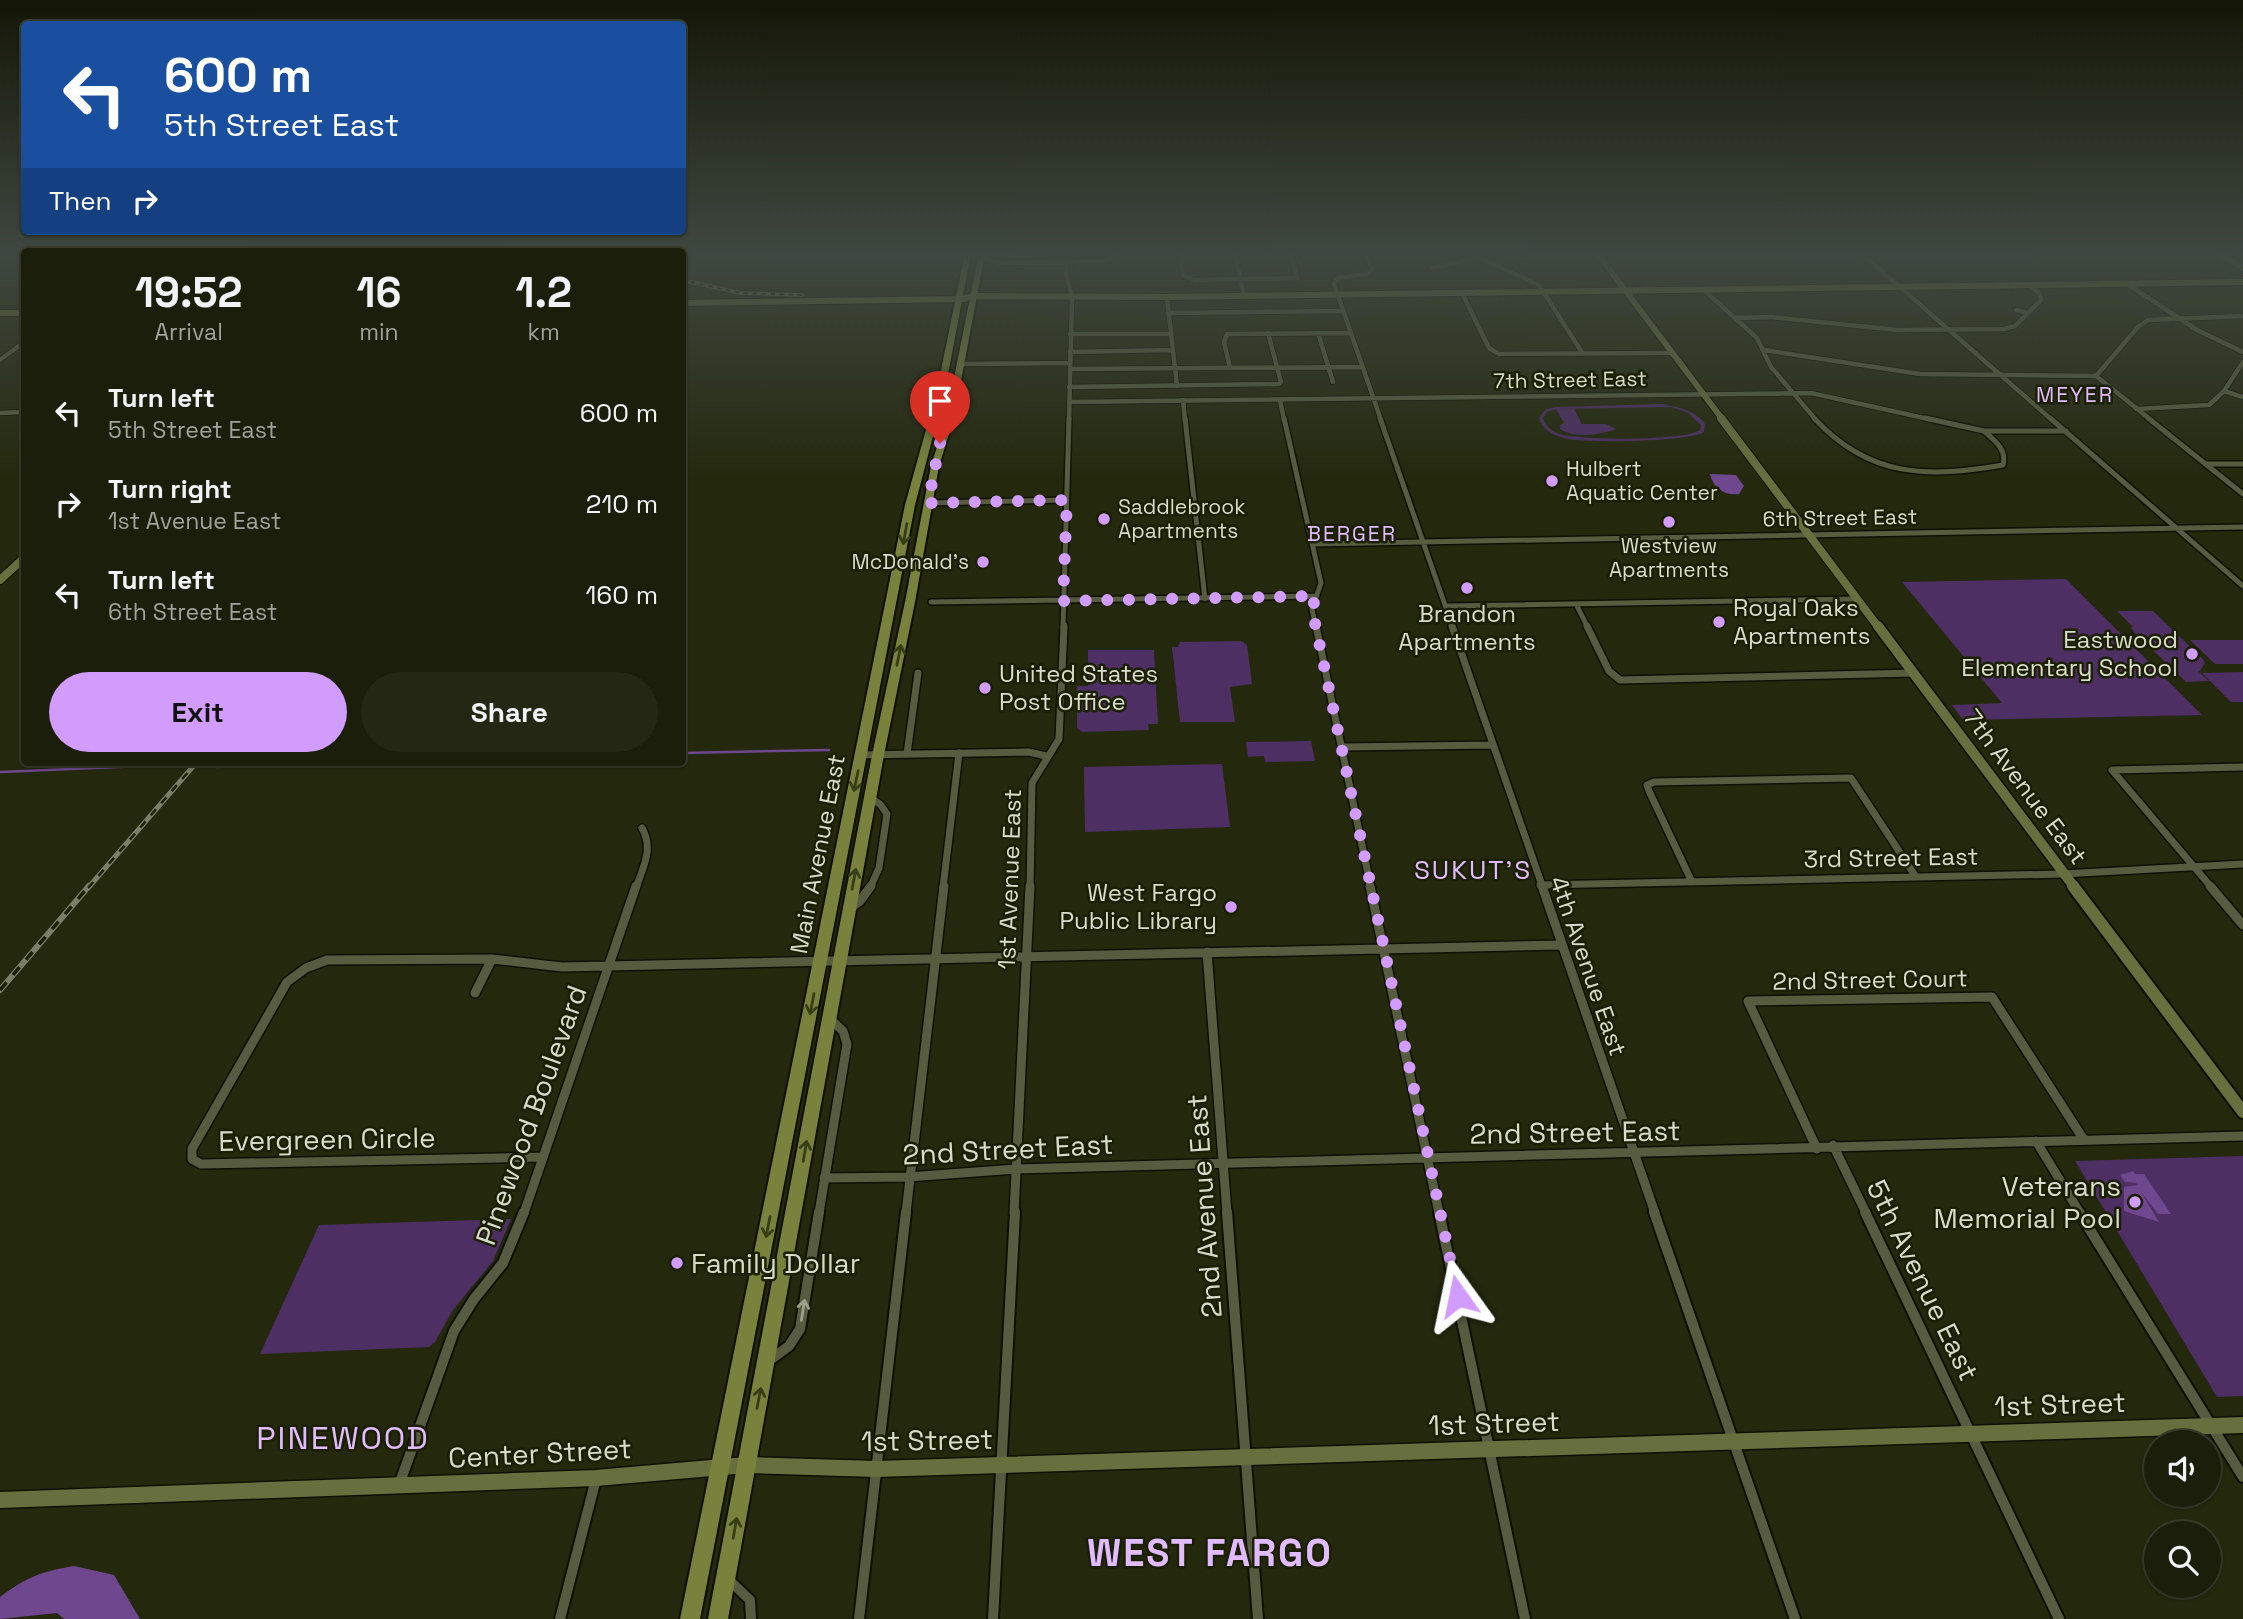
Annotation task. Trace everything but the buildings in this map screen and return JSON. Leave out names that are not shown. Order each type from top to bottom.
[{"type":"main road","name":"Main Avenue East","points":[[690,1619],[920,459],[940,394],[953,329]]},
{"type":"main road","name":"Main Avenue East","points":[[718,1619],[877,755],[928,503],[968,329]]},
{"type":"main road","points":[[952,334],[956,342],[953,361],[960,364]]},
{"type":"main road","points":[[920,459],[923,469],[920,496],[928,503]]},
{"type":"street","name":"1st Avenue East","points":[[993,1619],[1028,956],[1032,783],[1046,756],[1059,739],[1062,724],[1070,329]]},
{"type":"street","points":[[1170,329],[1177,386]]},
{"type":"street","name":"4th Avenue East","points":[[1349,329],[1794,1619]]},
{"type":"street","points":[[1479,329],[1489,348],[1499,354],[1672,353]]},
{"type":"street","points":[[1567,329],[1583,354]]},
{"type":"street","name":"7th Avenue East","points":[[1653,329],[2243,1112]]},
{"type":"street","points":[[1747,329],[1764,350],[1769,365],[1828,432],[1847,449],[1868,461],[1890,469],[1922,474],[2003,465],[2005,457],[2000,446],[1984,431]]},
{"type":"street","points":[[1876,329],[2006,329]]},
{"type":"street","points":[[2095,376],[2137,329]]},
{"type":"street","points":[[2197,329],[2243,352]]},
{"type":"street","points":[[1949,330],[2243,586]]},
{"type":"street","points":[[1230,368],[1224,342],[1226,335],[1350,332]]},
{"type":"street","points":[[1069,387],[1265,386],[1282,382],[1268,333]]},
{"type":"street","points":[[1318,333],[1333,382]]},
{"type":"street","points":[[1070,334],[1171,334]]},
{"type":"street","points":[[0,360],[21,344]]},
{"type":"street","points":[[1070,352],[1171,350]]},
{"type":"street","points":[[1764,350],[1920,374],[2095,376],[2243,494]]},
{"type":"street","points":[[2136,409],[2209,405],[2224,391],[2243,362]]},
{"type":"street","points":[[960,364],[1174,368],[1362,367]]},
{"type":"street","points":[[2224,391],[2243,397]]},
{"type":"street","name":"7th Street East","points":[[1069,402],[1793,393],[1824,394],[1984,431],[2066,431]]},
{"type":"street","points":[[1183,400],[1205,599]]},
{"type":"street","points":[[1280,400],[1321,583],[1312,609],[1525,1619]]},
{"type":"street","points":[[0,413],[21,412]]},
{"type":"street","points":[[2206,464],[2243,464]]},
{"type":"street","points":[[928,503],[1067,500]]},
{"type":"street","name":"6th Street East","points":[[1312,544],[2243,527]]},
{"type":"street","points":[[0,580],[21,561]]},
{"type":"street","points":[[932,602],[1316,596]]},
{"type":"street","points":[[1446,606],[1858,599]]},
{"type":"street","points":[[1576,604],[1609,671],[1619,680],[1914,673]]},
{"type":"street","points":[[907,754],[918,673]]},
{"type":"street","points":[[1342,747],[1492,745]]},
{"type":"street","points":[[861,755],[1029,752],[1046,756]]},
{"type":"street","points":[[859,1619],[959,753]]},
{"type":"street","points":[[2243,768],[2112,770],[2243,925]]},
{"type":"street","points":[[1692,882],[1647,785],[1654,782],[1851,778],[1916,877]]},
{"type":"street","points":[[849,909],[862,902],[876,883],[887,814],[880,804],[870,798]]},
{"type":"street","name":"Pinewood Boulevard","points":[[399,1486],[454,1331],[513,1244],[649,850],[648,838],[642,828]]},
{"type":"street","name":"3rd Street East","points":[[1540,885],[2063,874],[2243,864]]},
{"type":"street","points":[[839,961],[1560,945]]},
{"type":"street","name":"2nd Avenue East","points":[[1206,952],[1258,1619]]},
{"type":"street","points":[[475,993],[492,959]]},
{"type":"street","name":"Evergreen Circle","points":[[543,1157],[201,1164],[192,1159],[191,1149],[287,982],[306,968],[327,960],[492,959],[562,967],[839,961]]},
{"type":"street","name":"2nd Street Court","points":[[1817,1149],[1748,1001],[1992,997],[2084,1140]]},
{"type":"street","points":[[766,1363],[789,1346],[800,1329],[847,1044],[843,1031],[828,1018]]},
{"type":"street","name":"2nd Street East","points":[[824,1178],[908,1177],[1016,1169],[2243,1136]]},
{"type":"street","points":[[2036,1142],[2243,1477]]},
{"type":"street","name":"5th Avenue East","points":[[1833,1145],[2059,1619]]},
{"type":"street","name":"1st Street","points":[[746,1465],[876,1469],[2208,1424],[2243,1425]]},
{"type":"street","name":"Center Street","points":[[0,1500],[596,1478],[746,1465]]},
{"type":"street","points":[[560,1619],[596,1478]]},
{"type":"street","points":[[726,1577],[750,1600],[751,1619]]},
{"type":"shaded area","points":[[1662,404],[1696,415],[1705,424],[1704,432],[1660,440],[1568,439],[1550,432],[1539,418],[1546,409]],"holes":[[[1671,407],[1688,413],[1701,425],[1700,430],[1691,434],[1654,438],[1568,436],[1550,429],[1543,418],[1547,412],[1556,409],[1564,423],[1560,425],[1560,429],[1573,434],[1588,435],[1616,429],[1606,424],[1582,424],[1574,409],[1558,409]]]},
{"type":"shaded area","points":[[1710,474],[1736,475],[1744,486],[1739,494],[1724,492],[1717,487]]},
{"type":"shaded area","points":[[2066,579],[2202,715],[1963,720],[1952,705],[2002,703],[1902,582]]},
{"type":"shaded area","points":[[2117,611],[2153,611],[2203,659],[2205,663],[2199,672],[2209,681],[2186,682],[2134,632],[2131,628],[2133,627]]},
{"type":"shaded area","points":[[2190,640],[2243,640],[2243,664],[2215,664]]},
{"type":"shaded area","points":[[1241,641],[1247,645],[1252,684],[1230,687],[1235,722],[1180,722],[1172,647],[1178,647],[1180,642]]},
{"type":"shaded area","points":[[1088,650],[1154,650],[1158,724],[1148,724],[1149,730],[1082,732],[1077,728],[1077,686],[1088,686]]},
{"type":"shaded area","points":[[2243,672],[2243,702],[2231,702],[2202,673]]},
{"type":"shaded area","points":[[1311,741],[1315,761],[1265,762],[1264,756],[1248,757],[1246,742]]},
{"type":"shaded area","points":[[1222,764],[1230,827],[1085,832],[1084,767]]},
{"type":"shaded area","points":[[2243,1156],[2243,1396],[2217,1397],[2075,1161]]},
{"type":"shaded area","name":"Veterans Memorial Pool","points":[[2133,1171],[2135,1174],[2144,1174],[2171,1214],[2158,1214],[2141,1192],[2159,1222],[2124,1211],[2124,1187],[2138,1185],[2125,1182],[2120,1175]]},
{"type":"shaded area","points":[[511,1219],[493,1261],[453,1310],[435,1342],[429,1347],[260,1354],[319,1225]]},
{"type":"shaded area","points":[[74,1566],[114,1575],[140,1619],[64,1619],[57,1613],[0,1619],[0,1597],[9,1590],[35,1576]]},
{"type":"waterway","points":[[686,753],[829,750]]},
{"type":"waterway","points":[[0,772],[143,766]]},
{"type":"waterway","points":[[217,767],[231,766]]},
{"type":"railway","points":[[88,888],[193,766]]},
{"type":"railway","points":[[0,990],[89,886]]},
{"type":"place","name":"Hulbert Aquatic Center","points":[[1552,481]]},
{"type":"place","name":"Saddlebrook Apartments","points":[[1104,519]]},
{"type":"place","name":"Westview Apartments","points":[[1669,522]]},
{"type":"place","name":"McDonald's","points":[[983,562]]},
{"type":"place","name":"Brandon Apartments","points":[[1467,588]]},
{"type":"place","name":"Royal Oaks Apartments","points":[[1719,622]]},
{"type":"place","name":"Eastwood Elementary School","points":[[2192,654]]},
{"type":"place","name":"United States Post Office","points":[[985,688]]},
{"type":"place","name":"West Fargo Public Library","points":[[1231,907]]},
{"type":"place","name":"Veterans Memorial Pool","points":[[2135,1202]]},
{"type":"place","name":"Family Dollar","points":[[677,1263]]},
{"type":"district","name":"MEYER","points":[[2075,395]]},
{"type":"district","name":"BERGER","points":[[1352,534]]},
{"type":"district","name":"SUKUT'S","points":[[1473,870]]},
{"type":"district","name":"PINEWOOD","points":[[343,1438]]},
{"type":"district","name":"WEST FARGO","points":[[1210,1553]]},
{"type":"route","points":[[940,443],[928,503],[1067,500],[1063,601],[1316,596],[1312,609],[1458,1296]]}]
